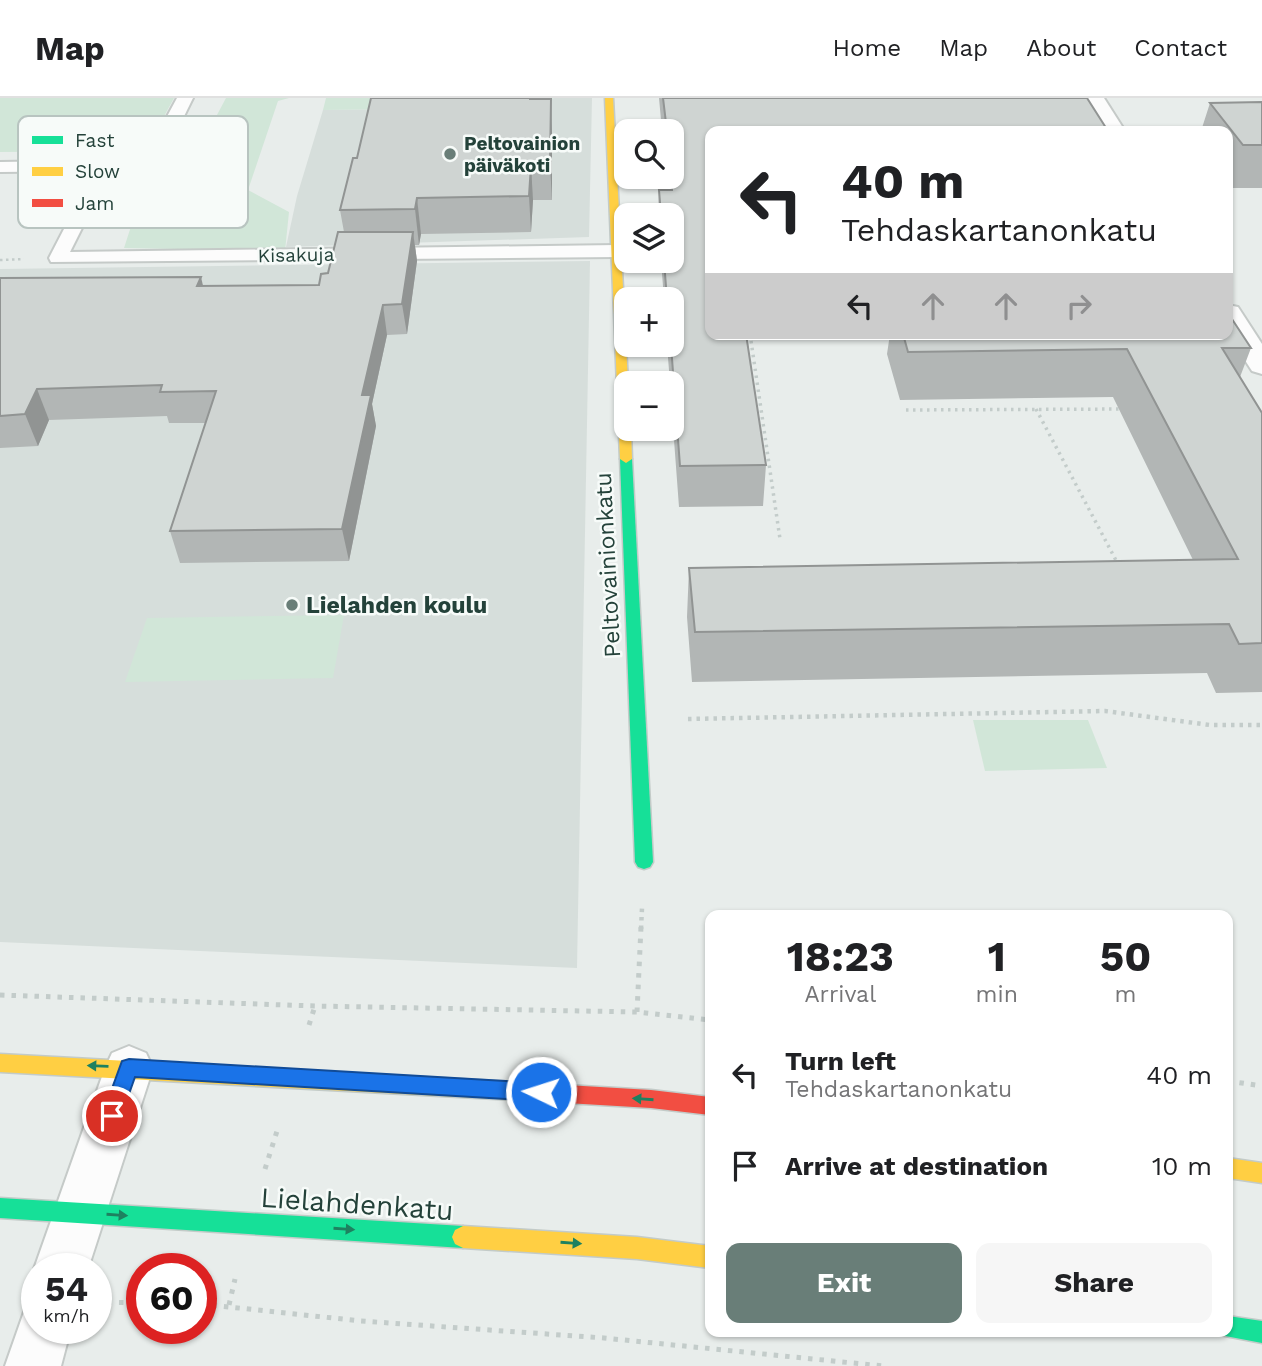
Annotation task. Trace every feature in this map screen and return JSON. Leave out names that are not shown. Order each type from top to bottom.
[{"type":"street","name":"Peltovainionkatu","points":[[609,98],[614,203]]},
{"type":"street","points":[[1093,98],[1111,126]]},
{"type":"street","name":"Peltovainionkatu","points":[[618,273],[644,862]]},
{"type":"street","points":[[1233,321],[1262,365]]},
{"type":"street","points":[[0,1063],[293,1077],[651,1099],[705,1105]]},
{"type":"street","points":[[66,1253],[129,1068]]},
{"type":"street","points":[[1233,1169],[1262,1173]]},
{"type":"street","name":"Lielahdenkatu","points":[[0,1208],[637,1248],[705,1255]]},
{"type":"street","points":[[1233,1328],[1262,1332]]},
{"type":"street","points":[[33,1366],[39,1344]]},
{"type":"lane","points":[[175,116],[185,98]]},
{"type":"lane","points":[[0,166],[18,166]]},
{"type":"lane","name":"Kisakuja","points":[[73,228],[58,258],[614,251]]},
{"type":"path","points":[[751,340],[780,540]]},
{"type":"path","points":[[1036,409],[1119,567]]},
{"type":"path","points":[[906,410],[1129,409]]},
{"type":"path","points":[[638,720],[1105,711],[1210,725],[1262,725]]},
{"type":"path","points":[[637,1012],[644,862]]},
{"type":"path","points":[[0,995],[314,1006],[637,1012],[705,1019]]},
{"type":"path","points":[[229,1305],[249,1223],[314,1006]]},
{"type":"path","points":[[1233,1083],[1262,1086]]},
{"type":"path","points":[[217,1305],[361,1321],[604,1338],[883,1366]]},
{"type":"shaded area","name":"Peltovainion päiväkoti","points":[[554,98],[592,98],[589,237],[286,247],[297,196],[323,110],[480,108],[522,112]]},
{"type":"shaded area","name":"Lielahden koulu","points":[[590,261],[577,968],[0,942],[0,269]]},
{"type":"green space","points":[[0,98],[174,98],[164,116],[18,116],[18,152],[0,152]]},
{"type":"green space","points":[[226,98],[289,98],[278,101],[248,190],[248,116],[216,116]]},
{"type":"green space","points":[[326,98],[554,98],[522,112],[480,108],[323,110]]},
{"type":"green space","points":[[248,190],[289,212],[285,251],[124,248],[130,228],[248,228]]},
{"type":"green space","points":[[344,615],[333,678],[125,682],[147,618]]},
{"type":"green space","points":[[973,720],[1088,720],[1107,768],[985,771]]},
{"type":"building","points":[[371,98],[551,99],[550,165],[531,165],[529,196],[417,198],[415,209],[340,210],[353,158],[357,158]]},
{"type":"building","points":[[663,98],[1087,98],[1105,126],[705,126],[705,340],[747,340],[766,465],[680,466],[678,441],[684,441],[684,371],[673,371],[672,357],[684,357],[684,287],[666,287],[665,273],[684,273],[684,203],[660,203],[659,190],[684,189],[684,119],[666,119]]},
{"type":"building","points":[[1262,102],[1262,145],[1243,145],[1233,132],[1233,126],[1228,126],[1210,103]]},
{"type":"building","points":[[338,232],[413,232],[402,304],[383,305],[362,395],[371,395],[342,529],[170,531],[216,391],[160,392],[162,385],[37,389],[25,414],[0,416],[0,278],[201,277],[197,286],[319,285],[321,274],[328,273]]},
{"type":"building","points":[[1233,321],[1251,348],[1222,348],[1262,413],[1262,643],[1239,644],[1229,624],[695,632],[689,568],[1238,559],[1127,349],[908,352],[905,340],[1233,340]]},
{"type":"traffic: fast","points":[[626,459],[644,862]]},
{"type":"traffic: fast","points":[[0,1208],[463,1237]]},
{"type":"traffic: fast","points":[[1233,1328],[1262,1332]]},
{"type":"traffic: slow","points":[[609,98],[626,459]]},
{"type":"traffic: slow","points":[[0,1063],[549,1093]]},
{"type":"traffic: slow","points":[[1233,1169],[1262,1173]]},
{"type":"traffic: slow","points":[[463,1237],[637,1248],[705,1256]]},
{"type":"traffic: jam","points":[[549,1093],[651,1099],[705,1105]]},
{"type":"place","name":"Peltovainion päiväkoti","points":[[450,154]]},
{"type":"place","name":"Lielahden koulu","points":[[292,605]]},
{"type":"route","points":[[112,1116],[129,1068],[541,1092]]}]
